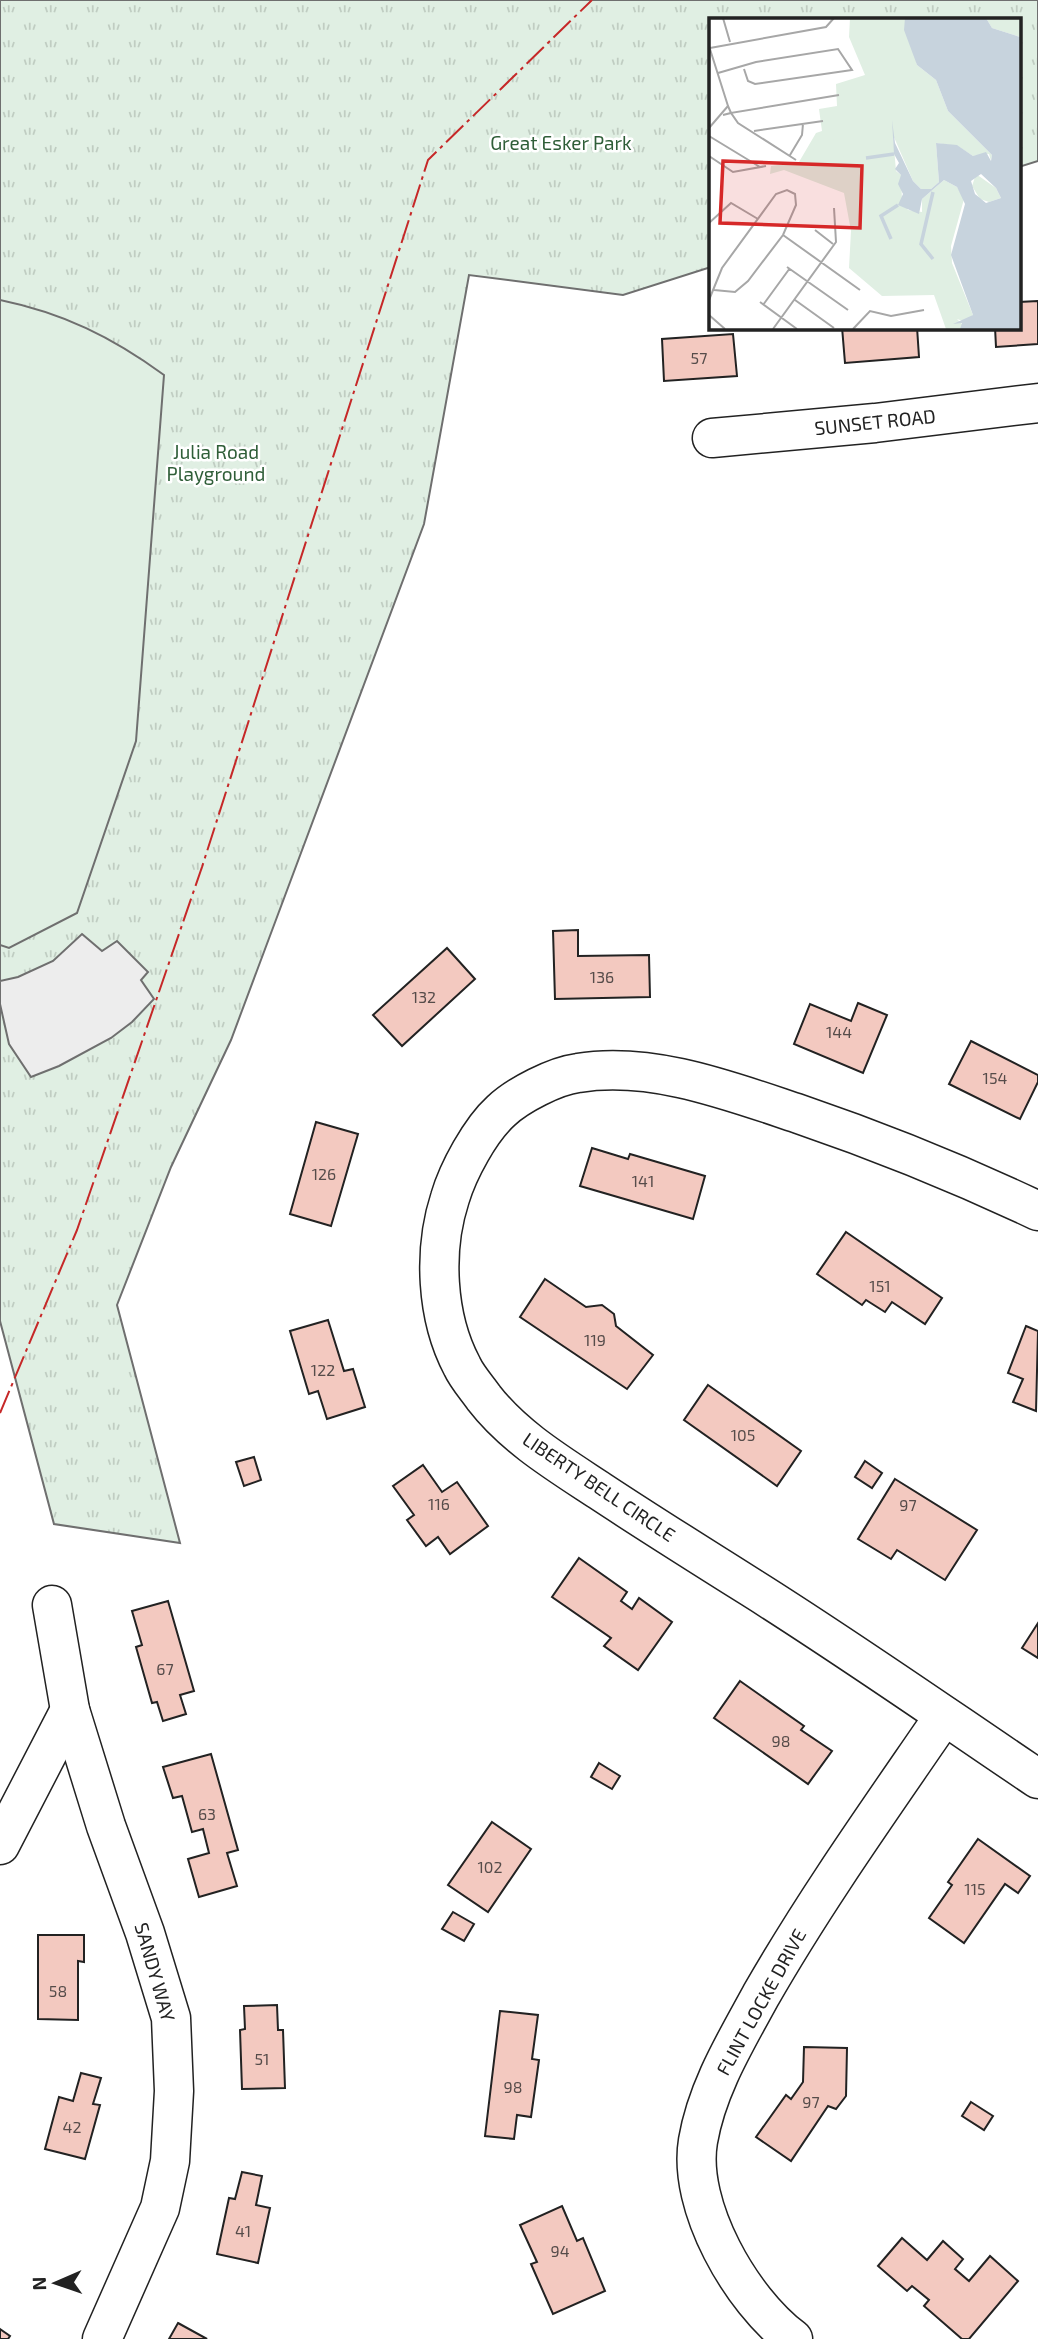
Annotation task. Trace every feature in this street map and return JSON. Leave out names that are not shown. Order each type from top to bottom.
[{"type":"street","name":"SUNSET ROAD","points":[[712,438],[875,423],[1038,402]]},
{"type":"street","name":"LIBERTY BELL CIRCLE","points":[[1038,1212],[906,1152],[730,1093],[685,1080],[626,1070],[575,1073],[536,1087],[501,1111],[470,1152],[450,1197],[440,1246],[442,1297],[449,1331],[462,1366],[487,1402],[514,1430],[589,1484],[825,1634],[1038,1779]]},
{"type":"street","name":"SANDY WAY","points":[[52,1605],[70,1710],[171,2018],[174,2091],[170,2161],[160,2208],[102,2339]]},
{"type":"street","points":[[0,1845],[70,1710]]},
{"type":"street","name":"FLINT LOCKE DRIVE","points":[[793,2339],[744,2289],[713,2235],[699,2181],[698,2143],[708,2105],[728,2053],[789,1947],[944,1716]]},
{"type":"green space","name":"Julia Road Playground","points":[[0,0],[1038,0],[1038,161],[1020,167],[1020,18],[709,18],[709,268],[623,295],[469,275],[424,524],[231,1040],[171,1167],[117,1305],[180,1543],[54,1524],[0,1321]]},
{"type":"green space","points":[[0,300],[45,312],[86,328],[125,349],[164,375],[136,741],[77,913],[9,948],[0,945]]},
{"type":"shaded area","points":[[82,934],[102,951],[117,941],[148,972],[141,980],[154,999],[132,1022],[111,1038],[59,1066],[31,1077],[9,1044],[0,1004],[0,981],[18,977],[53,961]]},
{"type":"building","points":[[1038,301],[1038,344],[996,347],[995,329],[1020,329],[1020,302]]},
{"type":"building","points":[[842,329],[917,329],[919,357],[845,363]]},
{"type":"building","points":[[733,334],[737,376],[664,381],[662,339]]},
{"type":"building","points":[[578,930],[578,956],[649,955],[650,997],[555,999],[553,931]]},
{"type":"building","points":[[447,948],[475,979],[402,1046],[373,1015]]},
{"type":"building","points":[[858,1003],[887,1015],[863,1073],[794,1044],[810,1004],[851,1021]]},
{"type":"building","points":[[971,1041],[1038,1075],[1038,1082],[1020,1119],[949,1084]]},
{"type":"building","points":[[316,1122],[358,1134],[331,1226],[290,1214]]},
{"type":"building","points":[[592,1148],[628,1159],[630,1154],[705,1176],[693,1219],[580,1186]]},
{"type":"building","points":[[846,1232],[942,1298],[925,1324],[892,1302],[885,1312],[866,1300],[862,1305],[817,1274]]},
{"type":"building","points":[[545,1279],[586,1307],[602,1305],[614,1314],[616,1326],[653,1355],[627,1389],[520,1317]]},
{"type":"building","points":[[328,1320],[344,1371],[353,1369],[365,1407],[327,1419],[318,1391],[309,1394],[290,1331]]},
{"type":"building","points":[[1026,1326],[1038,1331],[1036,1411],[1013,1402],[1023,1379],[1008,1373]]},
{"type":"building","points":[[708,1385],[801,1451],[777,1486],[684,1420]]},
{"type":"building","points":[[254,1457],[261,1480],[244,1486],[236,1462]]},
{"type":"building","points":[[865,1461],[882,1473],[872,1488],[855,1477]]},
{"type":"building","points":[[423,1465],[442,1492],[457,1482],[488,1526],[450,1554],[438,1537],[426,1546],[407,1520],[414,1515],[393,1486]]},
{"type":"building","points":[[895,1479],[977,1530],[945,1580],[897,1550],[891,1559],[858,1539]]},
{"type":"building","points":[[579,1558],[627,1592],[621,1601],[632,1609],[639,1598],[672,1622],[638,1670],[604,1646],[611,1638],[552,1597]]},
{"type":"building","points":[[168,1601],[194,1691],[180,1695],[186,1714],[163,1721],[157,1702],[152,1703],[136,1647],[142,1645],[132,1611]]},
{"type":"building","points":[[1038,1623],[1038,1658],[1022,1648]]},
{"type":"building","points":[[740,1681],[804,1726],[801,1730],[832,1751],[808,1784],[714,1718]]},
{"type":"building","points":[[211,1754],[238,1850],[227,1853],[237,1886],[199,1897],[188,1859],[209,1853],[203,1829],[192,1832],[182,1796],[173,1798],[163,1767]]},
{"type":"building","points":[[599,1763],[620,1776],[612,1789],[591,1777]]},
{"type":"building","points":[[492,1822],[531,1849],[488,1912],[448,1885]]},
{"type":"building","points":[[978,1839],[1030,1876],[1018,1893],[1005,1884],[964,1943],[929,1918],[952,1885],[948,1882]]},
{"type":"building","points":[[453,1912],[474,1924],[464,1941],[442,1929]]},
{"type":"building","points":[[38,1935],[84,1935],[84,1962],[78,1961],[78,2020],[38,2019]]},
{"type":"building","points":[[277,2005],[278,2030],[283,2030],[285,2088],[242,2089],[240,2030],[245,2029],[244,2006]]},
{"type":"building","points":[[500,2011],[538,2015],[532,2059],[539,2060],[531,2117],[517,2115],[514,2139],[485,2136]]},
{"type":"building","points":[[804,2047],[847,2048],[846,2096],[836,2109],[828,2106],[791,2161],[756,2137],[786,2095],[791,2099],[803,2082]]},
{"type":"building","points":[[81,2073],[101,2078],[93,2104],[100,2105],[85,2159],[45,2149],[59,2097],[73,2101]]},
{"type":"building","points":[[971,2102],[993,2116],[984,2130],[962,2116]]},
{"type":"building","points":[[242,2172],[262,2176],[256,2205],[270,2208],[258,2263],[217,2254],[229,2198],[235,2199]]},
{"type":"building","points":[[562,2206],[577,2241],[583,2238],[605,2291],[553,2314],[531,2264],[537,2262],[520,2225]]},
{"type":"building","points":[[902,2238],[927,2260],[943,2241],[963,2259],[955,2269],[969,2281],[990,2256],[1018,2281],[969,2339],[962,2339],[924,2306],[929,2300],[912,2286],[907,2291],[878,2266]]},
{"type":"building","points":[[178,2323],[207,2339],[169,2339]]},
{"type":"building","points":[[0,2329],[10,2336],[8,2339],[0,2339]]},
{"type":"power","points":[[0,1413],[77,1230],[202,867],[428,160],[592,0]]},
{"type":"park label","name":"Great Esker Park","points":[[561,143]]}]
